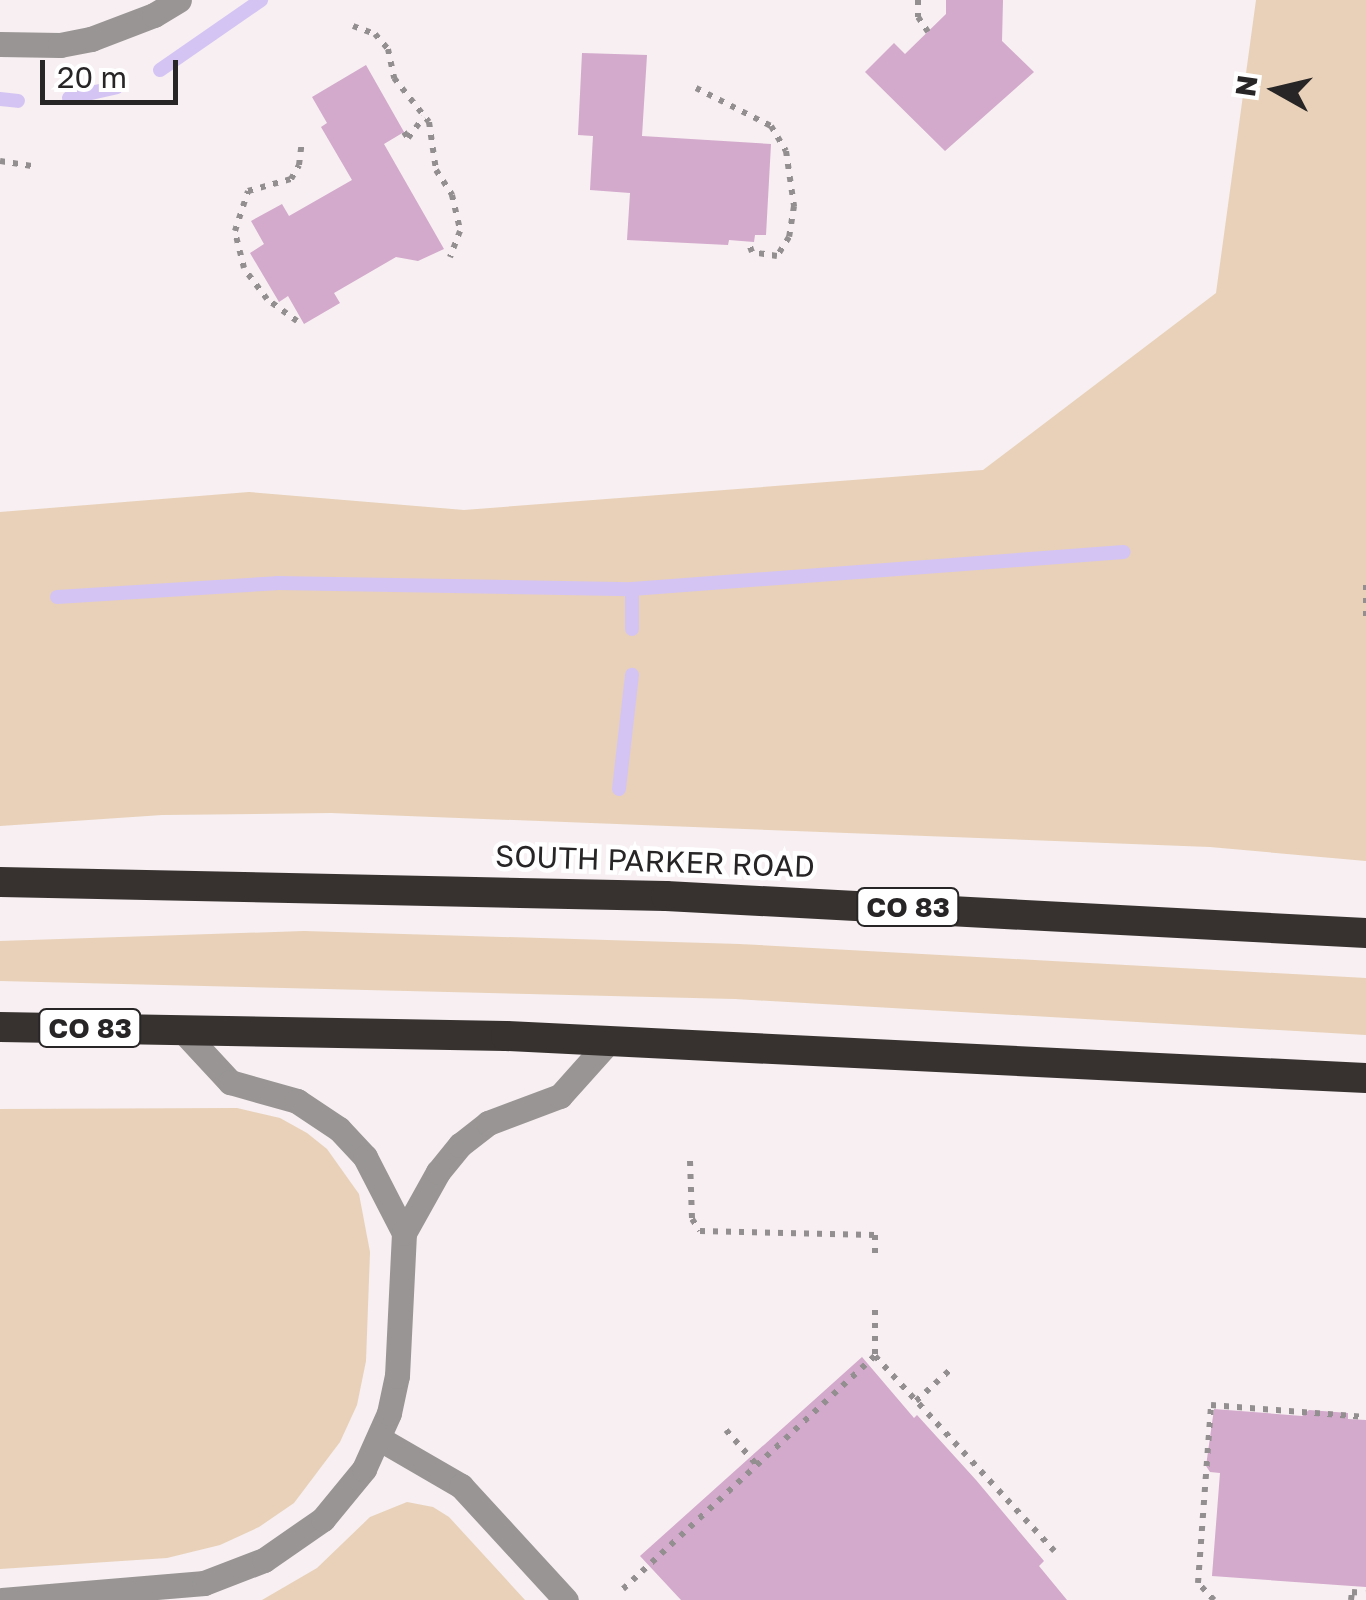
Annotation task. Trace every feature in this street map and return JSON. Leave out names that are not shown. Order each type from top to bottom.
[{"type":"highway","name":"SOUTH PARKER ROAD","points":[[0,882],[666,896],[1366,932]]},
{"type":"highway","name":"CO 83","points":[[0,1027],[610,1040],[1366,1078]]},
{"type":"street","points":[[0,44],[60,45],[90,39],[154,15],[180,0]]},
{"type":"street","points":[[180,1028],[230,1082],[296,1101],[340,1128],[364,1157],[404,1233]]},
{"type":"street","points":[[2,1600],[174,1588],[251,1566],[323,1518],[355,1482],[380,1439],[396,1376],[404,1233],[438,1172],[460,1146],[508,1113],[560,1096],[610,1040]]},
{"type":"street","points":[[380,1439],[461,1486],[566,1600]]},
{"type":"path","points":[[918,0],[918,17],[928,32]]},
{"type":"path","points":[[354,26],[374,34],[388,49],[394,78],[433,135],[436,170],[452,195],[460,231],[450,258]]},
{"type":"path","points":[[696,88],[770,126],[786,151],[794,206],[789,238],[777,256],[752,252],[748,241]]},
{"type":"path","points":[[404,132],[408,138],[424,117]]},
{"type":"path","points":[[297,322],[267,300],[244,268],[235,232],[248,191],[291,180],[300,165],[302,142]]},
{"type":"path","points":[[0,161],[32,166]]},
{"type":"path","points":[[1366,585],[1366,620]]},
{"type":"path","points":[[690,1161],[692,1218],[700,1232],[875,1235],[875,1261]]},
{"type":"path","points":[[876,1310],[875,1356],[1054,1551]]},
{"type":"path","points":[[623,1589],[875,1356]]},
{"type":"path","points":[[916,1401],[952,1368]]},
{"type":"path","points":[[1214,1600],[1198,1583],[1211,1406],[1366,1416]]},
{"type":"path","points":[[726,1430],[757,1465]]},
{"type":"path","points":[[1351,1600],[1352,1592],[1365,1594]]},
{"type":"shaded area","points":[[1256,0],[1366,0],[1366,861],[1210,847],[331,813],[162,815],[0,826],[0,512],[249,492],[464,510],[983,470],[1216,293]]},
{"type":"shaded area","points":[[304,931],[739,944],[1366,978],[1366,1035],[735,999],[0,981],[0,941]]},
{"type":"shaded area","points":[[237,1108],[280,1118],[307,1133],[327,1149],[359,1194],[370,1252],[366,1361],[357,1405],[340,1442],[294,1503],[259,1527],[220,1545],[167,1558],[0,1569],[0,1109]]},
{"type":"shaded area","points":[[407,1502],[433,1507],[449,1517],[525,1600],[262,1600],[317,1568],[370,1517]]},
{"type":"building","points":[[946,0],[1003,0],[1002,41],[1034,72],[945,151],[865,72],[894,43],[905,54],[946,14]]},
{"type":"building","points":[[582,53],[647,55],[642,136],[771,144],[766,235],[755,235],[754,242],[729,240],[728,245],[627,240],[630,193],[590,190],[593,136],[578,135]]},
{"type":"building","points":[[366,65],[404,132],[384,144],[444,249],[418,261],[396,257],[334,293],[340,303],[304,324],[288,296],[279,302],[250,253],[264,244],[251,221],[282,204],[289,216],[352,180],[321,127],[327,123],[312,97]]},
{"type":"building","points":[[862,1357],[914,1418],[917,1415],[976,1480],[1044,1561],[1039,1566],[1067,1600],[681,1600],[640,1556]]},
{"type":"building","points":[[1214,1409],[1302,1416],[1309,1410],[1348,1413],[1348,1419],[1366,1420],[1366,1587],[1212,1576],[1220,1473],[1210,1472],[1206,1466]]},
{"type":"waterway","points":[[160,70],[261,0]]},
{"type":"waterway","points":[[69,98],[117,87]]},
{"type":"waterway","points":[[0,99],[18,101]]},
{"type":"waterway","points":[[57,597],[277,583],[632,589],[1124,552]]},
{"type":"waterway","points":[[632,589],[632,629]]},
{"type":"waterway","points":[[619,789],[632,675]]}]
